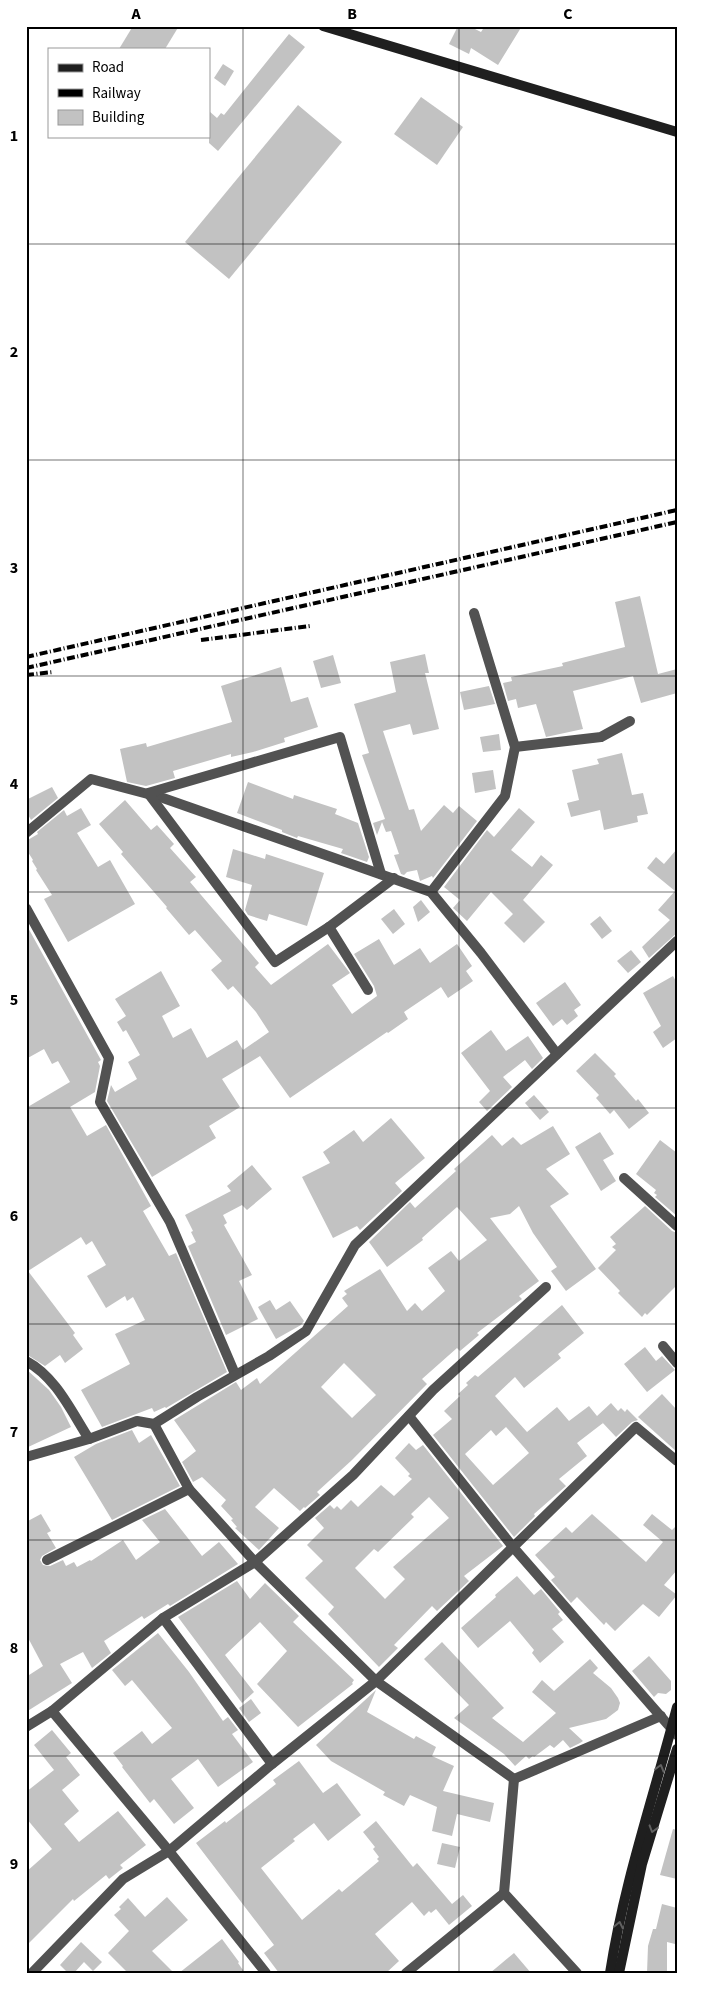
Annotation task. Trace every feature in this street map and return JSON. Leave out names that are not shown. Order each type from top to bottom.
[{"type":"street","points":[[323,26],[677,132]]},
{"type":"street","points":[[431,892],[505,796],[515,747],[474,612]]},
{"type":"street","points":[[515,747],[601,737],[630,721]]},
{"type":"street","points":[[148,793],[340,737],[381,874]]},
{"type":"street","points":[[26,833],[91,779],[148,793],[431,892],[481,953],[557,1054]]},
{"type":"street","points":[[148,793],[275,962],[329,927],[394,878]]},
{"type":"street","points":[[26,908],[110,1058],[100,1102],[170,1222],[235,1374]]},
{"type":"street","points":[[329,927],[368,990]]},
{"type":"street","points":[[26,1457],[89,1439],[137,1421],[154,1424],[235,1374],[269,1356],[306,1331],[355,1245],[677,941]]},
{"type":"street","points":[[624,1178],[677,1226]]},
{"type":"street","points":[[26,1727],[52,1711],[163,1618],[255,1562],[353,1475],[433,1390],[546,1287]]},
{"type":"street","points":[[662,1346],[677,1363]]},
{"type":"street","points":[[26,1361],[39,1368],[49,1378],[89,1439]]},
{"type":"street","points":[[409,1416],[513,1547],[674,1731]]},
{"type":"street","points":[[154,1424],[190,1489],[255,1562],[376,1681],[514,1779]]},
{"type":"street","points":[[32,1973],[123,1879],[169,1851],[272,1764],[376,1681],[636,1428],[677,1461]]},
{"type":"street","points":[[47,1560],[190,1489]]},
{"type":"street","points":[[163,1618],[272,1764]]},
{"type":"street","points":[[610,1973],[615,1940],[635,1854],[674,1731],[677,1707]]},
{"type":"street","points":[[52,1711],[169,1851],[266,1973]]},
{"type":"street","points":[[514,1779],[660,1716]]},
{"type":"street","points":[[619,1973],[642,1864],[677,1749]]},
{"type":"street","points":[[406,1973],[504,1893],[514,1779]]},
{"type":"street","points":[[504,1893],[578,1973]]},
{"type":"building","points":[[133,26],[179,26],[166,48],[120,48]]},
{"type":"building","points":[[458,26],[469,26],[481,32],[485,26],[522,26],[498,65],[471,48],[469,54],[449,44]]},
{"type":"building","points":[[289,34],[305,47],[218,151],[209,143],[210,112],[217,118],[221,113],[224,115]]},
{"type":"building","points":[[223,64],[234,71],[225,86],[214,78]]},
{"type":"building","points":[[421,97],[463,127],[437,165],[394,134]]},
{"type":"building","points":[[298,105],[342,142],[229,279],[185,242]]},
{"type":"building","points":[[640,596],[658,674],[677,669],[677,693],[641,703],[633,676],[573,691],[583,729],[546,737],[536,704],[518,708],[516,699],[508,701],[503,683],[512,681],[511,677],[563,666],[562,663],[625,647],[615,602]]},
{"type":"building","points":[[425,654],[429,673],[425,673],[439,729],[413,735],[410,724],[383,731],[409,810],[414,809],[421,831],[444,805],[453,813],[459,806],[477,821],[433,878],[432,876],[420,881],[417,870],[407,872],[404,875],[401,874],[394,855],[399,854],[391,831],[386,832],[382,822],[377,835],[373,823],[385,819],[362,755],[369,753],[354,704],[396,692],[390,662]]},
{"type":"building","points":[[333,655],[341,683],[321,688],[313,661]]},
{"type":"building","points":[[281,667],[291,702],[308,697],[318,727],[284,738],[285,742],[253,752],[231,757],[231,754],[173,771],[175,778],[146,786],[127,782],[120,749],[146,743],[147,747],[232,722],[221,686]]},
{"type":"building","points":[[489,686],[495,704],[464,710],[460,692]]},
{"type":"building","points":[[499,734],[501,750],[483,752],[480,737]]},
{"type":"building","points":[[622,753],[632,795],[643,793],[648,814],[637,816],[638,822],[604,830],[600,810],[571,817],[567,803],[579,800],[572,770],[599,764],[597,759]]},
{"type":"building","points":[[493,770],[496,789],[475,793],[472,773]]},
{"type":"building","points":[[248,782],[293,799],[294,795],[337,809],[335,814],[358,823],[369,857],[367,862],[341,853],[343,849],[298,836],[297,838],[282,832],[282,830],[237,813]]},
{"type":"building","points":[[52,787],[58,798],[31,820],[26,811],[26,800]]},
{"type":"building","points":[[125,800],[151,830],[157,825],[174,844],[170,848],[196,877],[190,882],[259,963],[255,967],[271,985],[328,944],[350,973],[332,985],[352,1014],[377,996],[374,986],[354,954],[379,939],[394,965],[420,948],[430,963],[457,944],[472,966],[466,971],[473,981],[448,998],[441,987],[404,1012],[408,1019],[290,1098],[260,1056],[222,1079],[240,1107],[209,1126],[216,1138],[152,1177],[107,1101],[111,1085],[115,1092],[137,1079],[128,1062],[140,1055],[126,1030],[123,1032],[117,1022],[126,1016],[115,999],[161,971],[180,1006],[162,1016],[173,1038],[191,1028],[207,1058],[237,1040],[243,1050],[269,1032],[256,1012],[233,986],[228,990],[211,970],[222,961],[195,930],[189,935],[121,854],[123,852],[99,824]]},
{"type":"building","points":[[81,808],[91,825],[77,833],[98,867],[110,860],[135,904],[68,942],[44,899],[52,895],[36,870],[33,860],[26,849],[26,841],[38,834],[37,832],[64,810],[67,816]]},
{"type":"building","points":[[519,808],[535,822],[511,850],[532,867],[541,855],[553,865],[523,900],[545,922],[524,943],[504,923],[513,914],[491,892],[467,921],[453,908],[460,900],[444,887],[487,830],[494,837]]},
{"type":"building","points":[[233,849],[265,859],[266,854],[324,873],[307,926],[269,914],[267,921],[248,915],[245,910],[252,885],[226,877]]},
{"type":"building","points":[[677,849],[677,933],[649,958],[642,947],[670,920],[658,910],[675,891],[647,868],[656,857],[664,864]]},
{"type":"building","points":[[421,900],[430,912],[418,922],[413,907]]},
{"type":"building","points":[[394,909],[405,924],[393,934],[381,919]]},
{"type":"building","points":[[600,916],[612,931],[602,939],[590,924]]},
{"type":"building","points":[[26,924],[101,1060],[98,1062],[100,1066],[95,1092],[70,1107],[87,1136],[106,1125],[151,1206],[143,1211],[169,1256],[176,1253],[227,1372],[166,1408],[154,1412],[152,1408],[102,1427],[81,1390],[130,1364],[115,1334],[145,1320],[133,1297],[127,1301],[125,1296],[106,1308],[87,1276],[106,1265],[92,1241],[86,1245],[81,1237],[28,1271],[75,1333],[73,1335],[83,1349],[65,1363],[60,1355],[45,1366],[26,1354],[26,1108],[70,1082],[58,1061],[52,1064],[44,1049],[26,1059]]},
{"type":"building","points":[[631,950],[641,962],[628,973],[617,961]]},
{"type":"building","points":[[673,976],[677,983],[677,1038],[663,1048],[653,1032],[661,1026],[643,993]]},
{"type":"building","points":[[565,982],[581,1005],[574,1010],[578,1016],[567,1025],[562,1019],[553,1026],[536,1003]]},
{"type":"building","points":[[491,1030],[506,1051],[528,1036],[543,1058],[532,1069],[525,1060],[503,1077],[512,1087],[487,1111],[479,1102],[490,1091],[461,1053]]},
{"type":"building","points":[[595,1053],[616,1074],[614,1076],[636,1101],[638,1099],[649,1113],[629,1129],[614,1110],[610,1114],[596,1098],[599,1095],[576,1071]]},
{"type":"building","points":[[534,1095],[549,1112],[540,1120],[525,1103]]},
{"type":"building","points":[[391,1118],[425,1158],[395,1183],[402,1191],[360,1230],[357,1226],[333,1238],[302,1177],[330,1163],[323,1152],[354,1130],[363,1142]]},
{"type":"building","points":[[553,1126],[570,1154],[546,1169],[569,1194],[550,1206],[596,1269],[566,1291],[551,1271],[557,1267],[533,1233],[519,1206],[510,1214],[490,1218],[539,1281],[519,1296],[522,1299],[477,1333],[479,1335],[460,1351],[457,1348],[422,1379],[427,1384],[352,1460],[317,1492],[320,1495],[305,1508],[300,1511],[274,1488],[255,1507],[279,1528],[259,1550],[235,1528],[237,1527],[231,1520],[233,1519],[221,1506],[226,1500],[202,1477],[193,1482],[182,1462],[196,1451],[174,1420],[236,1382],[241,1390],[257,1378],[260,1384],[348,1306],[342,1298],[347,1294],[344,1291],[380,1269],[407,1311],[415,1303],[422,1311],[445,1291],[428,1268],[451,1251],[459,1261],[487,1240],[457,1207],[422,1238],[423,1240],[387,1267],[369,1242],[410,1202],[415,1208],[492,1135],[502,1146],[513,1137],[521,1145]],"holes":[[[344,1363],[376,1395],[352,1418],[321,1387]]]},
{"type":"building","points":[[600,1132],[614,1154],[603,1160],[616,1181],[601,1191],[575,1147]]},
{"type":"building","points":[[660,1140],[677,1153],[677,1216],[655,1197],[657,1195],[654,1193],[656,1190],[636,1174]]},
{"type":"building","points":[[252,1165],[272,1189],[247,1210],[242,1205],[223,1215],[227,1223],[224,1225],[252,1275],[239,1281],[258,1319],[226,1335],[188,1246],[196,1242],[185,1215],[231,1191],[227,1186]]},
{"type":"building","points":[[645,1206],[672,1231],[677,1233],[677,1285],[647,1315],[645,1313],[642,1317],[618,1293],[620,1291],[598,1268],[616,1250],[612,1247],[616,1244],[610,1237]]},
{"type":"building","points":[[270,1300],[276,1310],[290,1301],[304,1321],[301,1325],[276,1339],[258,1307]]},
{"type":"building","points":[[562,1305],[584,1333],[558,1354],[561,1358],[524,1388],[515,1377],[495,1396],[527,1432],[557,1407],[569,1421],[589,1406],[597,1416],[611,1403],[618,1411],[621,1408],[625,1412],[627,1409],[638,1420],[632,1422],[616,1437],[603,1423],[577,1443],[587,1456],[559,1479],[566,1486],[534,1514],[535,1516],[514,1537],[433,1435],[452,1419],[444,1411],[460,1396],[458,1394],[468,1385],[466,1383],[475,1375],[478,1377]],"holes":[[[506,1427],[529,1453],[493,1485],[465,1454],[491,1430],[496,1436]]]},
{"type":"building","points":[[645,1347],[656,1361],[662,1356],[675,1370],[647,1392],[624,1364]]},
{"type":"building","points":[[26,1369],[49,1390],[61,1407],[71,1427],[26,1448]]},
{"type":"building","points":[[662,1394],[677,1410],[677,1452],[638,1417]]},
{"type":"building","points":[[132,1430],[139,1443],[151,1435],[180,1486],[112,1520],[74,1457],[96,1444]]},
{"type":"building","points":[[409,1443],[416,1450],[423,1445],[503,1546],[464,1576],[469,1581],[437,1611],[432,1606],[394,1645],[398,1648],[379,1667],[328,1614],[334,1607],[305,1578],[323,1561],[307,1545],[324,1528],[315,1518],[330,1505],[334,1509],[337,1506],[341,1510],[351,1500],[358,1507],[381,1485],[394,1496],[412,1479],[408,1476],[410,1474],[395,1458]],"holes":[[[429,1497],[449,1518],[393,1567],[405,1579],[385,1599],[355,1568],[374,1549],[378,1552],[414,1517],[411,1514]]]},
{"type":"building","points":[[165,1509],[202,1556],[219,1542],[238,1564],[170,1606],[168,1604],[144,1619],[142,1616],[104,1641],[111,1653],[92,1668],[83,1652],[60,1664],[72,1683],[26,1712],[26,1677],[43,1666],[26,1634],[26,1522],[41,1514],[51,1531],[47,1533],[56,1548],[42,1556],[40,1560],[43,1565],[50,1566],[63,1560],[66,1566],[74,1562],[77,1567],[91,1561],[123,1540],[136,1560],[160,1542],[142,1520]]},
{"type":"building","points":[[592,1514],[646,1562],[663,1542],[643,1525],[652,1514],[672,1530],[677,1525],[677,1570],[664,1585],[677,1595],[659,1617],[643,1604],[615,1631],[606,1622],[604,1625],[577,1597],[571,1603],[551,1580],[555,1577],[535,1555],[566,1527],[572,1533]]},
{"type":"building","points":[[517,1576],[534,1595],[541,1589],[560,1612],[558,1614],[563,1620],[552,1629],[564,1642],[540,1663],[532,1653],[534,1650],[510,1621],[478,1648],[461,1628]]},
{"type":"building","points":[[237,1581],[250,1599],[265,1583],[299,1616],[293,1622],[354,1680],[353,1684],[298,1727],[257,1684],[287,1651],[260,1622],[225,1655],[254,1692],[242,1703],[178,1617]]},
{"type":"building","points":[[158,1633],[189,1672],[223,1721],[228,1717],[238,1730],[232,1734],[253,1762],[218,1787],[198,1759],[171,1779],[194,1808],[174,1824],[154,1799],[150,1803],[113,1753],[142,1731],[152,1744],[172,1728],[132,1680],[125,1686],[112,1670]]},
{"type":"building","points":[[442,1642],[504,1708],[492,1718],[523,1742],[556,1713],[532,1692],[542,1680],[554,1691],[590,1659],[598,1668],[593,1673],[611,1688],[618,1698],[620,1703],[618,1710],[606,1719],[569,1728],[583,1741],[580,1743],[570,1748],[563,1740],[554,1748],[550,1745],[534,1757],[529,1759],[526,1756],[515,1766],[504,1754],[454,1718],[469,1705],[424,1659]]},
{"type":"building","points":[[649,1656],[671,1681],[671,1690],[666,1694],[658,1693],[654,1697],[632,1671]]},
{"type":"building","points":[[376,1690],[367,1712],[414,1739],[416,1736],[436,1747],[432,1756],[454,1766],[443,1791],[494,1803],[490,1822],[457,1814],[452,1836],[432,1831],[437,1807],[410,1795],[404,1806],[383,1795],[385,1792],[331,1761],[316,1745]]},
{"type":"building","points":[[251,1699],[261,1713],[249,1722],[239,1708]]},
{"type":"building","points":[[52,1730],[71,1753],[66,1757],[80,1775],[62,1790],[79,1811],[64,1824],[79,1842],[118,1811],[146,1845],[120,1865],[123,1868],[109,1879],[106,1875],[74,1901],[73,1899],[26,1946],[26,1872],[52,1849],[26,1818],[26,1792],[54,1770],[34,1745]]},
{"type":"building","points":[[299,1761],[323,1793],[337,1783],[361,1815],[328,1841],[314,1823],[261,1868],[302,1920],[339,1889],[342,1892],[379,1861],[377,1859],[379,1857],[373,1849],[375,1847],[363,1832],[376,1821],[413,1867],[417,1863],[452,1904],[463,1895],[472,1906],[449,1925],[436,1909],[431,1913],[429,1911],[424,1916],[412,1902],[375,1934],[399,1961],[386,1973],[279,1973],[264,1953],[274,1945],[196,1843],[225,1821],[226,1823],[276,1784],[273,1780]]},
{"type":"building","points":[[673,1829],[677,1830],[677,1879],[660,1875]]},
{"type":"building","points":[[442,1843],[460,1847],[455,1868],[437,1864]]},
{"type":"building","points":[[167,1897],[188,1920],[152,1951],[174,1973],[128,1973],[108,1953],[129,1931],[114,1915],[121,1909],[119,1907],[128,1898],[145,1917]]},
{"type":"building","points":[[662,1904],[677,1908],[677,1937],[675,1944],[667,1942],[667,1973],[647,1973],[648,1946],[653,1929],[656,1929]]},
{"type":"building","points":[[222,1939],[245,1973],[179,1973]]},
{"type":"building","points":[[81,1942],[102,1962],[93,1971],[84,1962],[74,1973],[68,1973],[60,1965]]},
{"type":"building","points":[[514,1953],[531,1973],[490,1973]]},
{"type":"railway","points":[[26,657],[677,510]]},
{"type":"railway","points":[[26,668],[677,522]]},
{"type":"railway","points":[[201,640],[310,626]]},
{"type":"railway","points":[[26,675],[53,672]]}]
